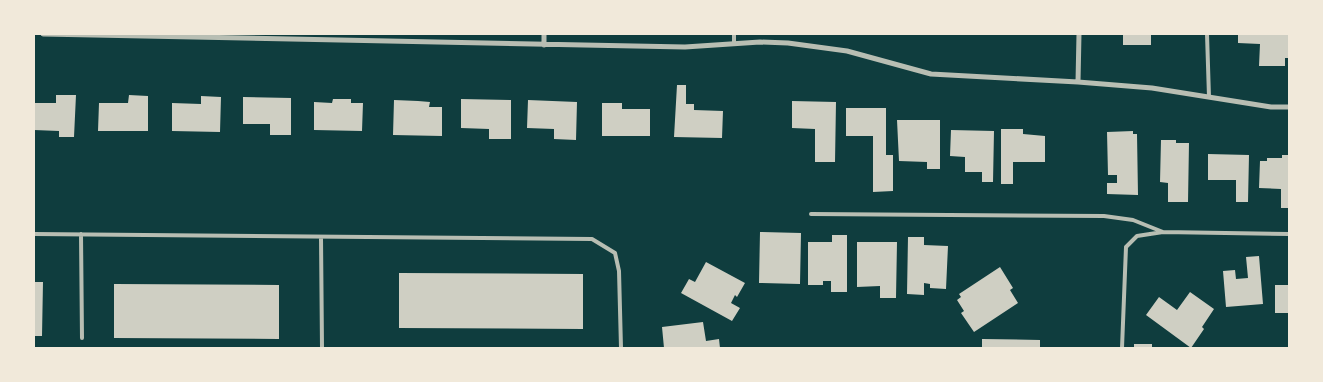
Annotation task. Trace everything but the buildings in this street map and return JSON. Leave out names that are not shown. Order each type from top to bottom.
[{"type":"street","points":[[43,34],[190,35],[685,48],[760,42],[788,43],[847,51],[931,74],[1152,88],[1289,107]]},
{"type":"street","points":[[544,34],[544,45]]},
{"type":"street","points":[[1078,82],[1079,34]]},
{"type":"lane","points":[[734,34],[734,44]]},
{"type":"lane","points":[[1207,34],[1209,97]]},
{"type":"lane","points":[[811,214],[1104,216],[1133,220],[1163,232]]},
{"type":"lane","points":[[1122,348],[1126,247],[1137,236],[1163,232],[1289,234]]},
{"type":"lane","points":[[34,234],[592,239],[615,253],[619,271],[621,348]]},
{"type":"lane","points":[[81,234],[82,338]]},
{"type":"lane","points":[[321,236],[322,348]]}]
